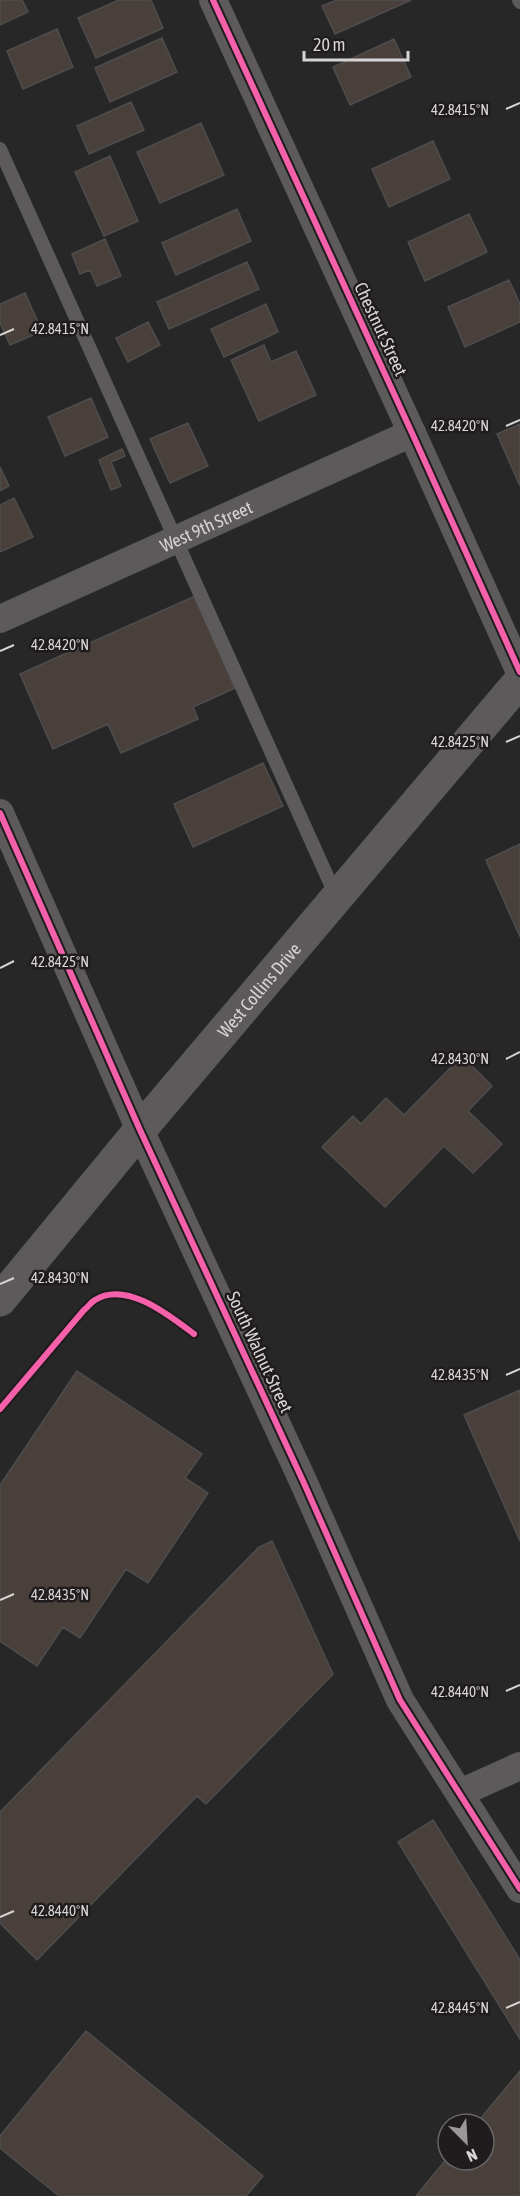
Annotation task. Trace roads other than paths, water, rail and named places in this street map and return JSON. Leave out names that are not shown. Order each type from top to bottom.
[{"type":"main road","name":"West Collins Drive","points":[[0,1300],[140,1130],[520,681]]},
{"type":"street","name":"Chestnut Street","points":[[213,0],[520,672]]},
{"type":"street","name":"West 9th Street","points":[[0,619],[412,433]]},
{"type":"street","name":"South Walnut Street","points":[[0,813],[140,1130],[303,1481],[400,1700],[520,1889]]},
{"type":"street","points":[[460,1793],[520,1766]]},
{"type":"lane","points":[[0,149],[336,898]]}]
